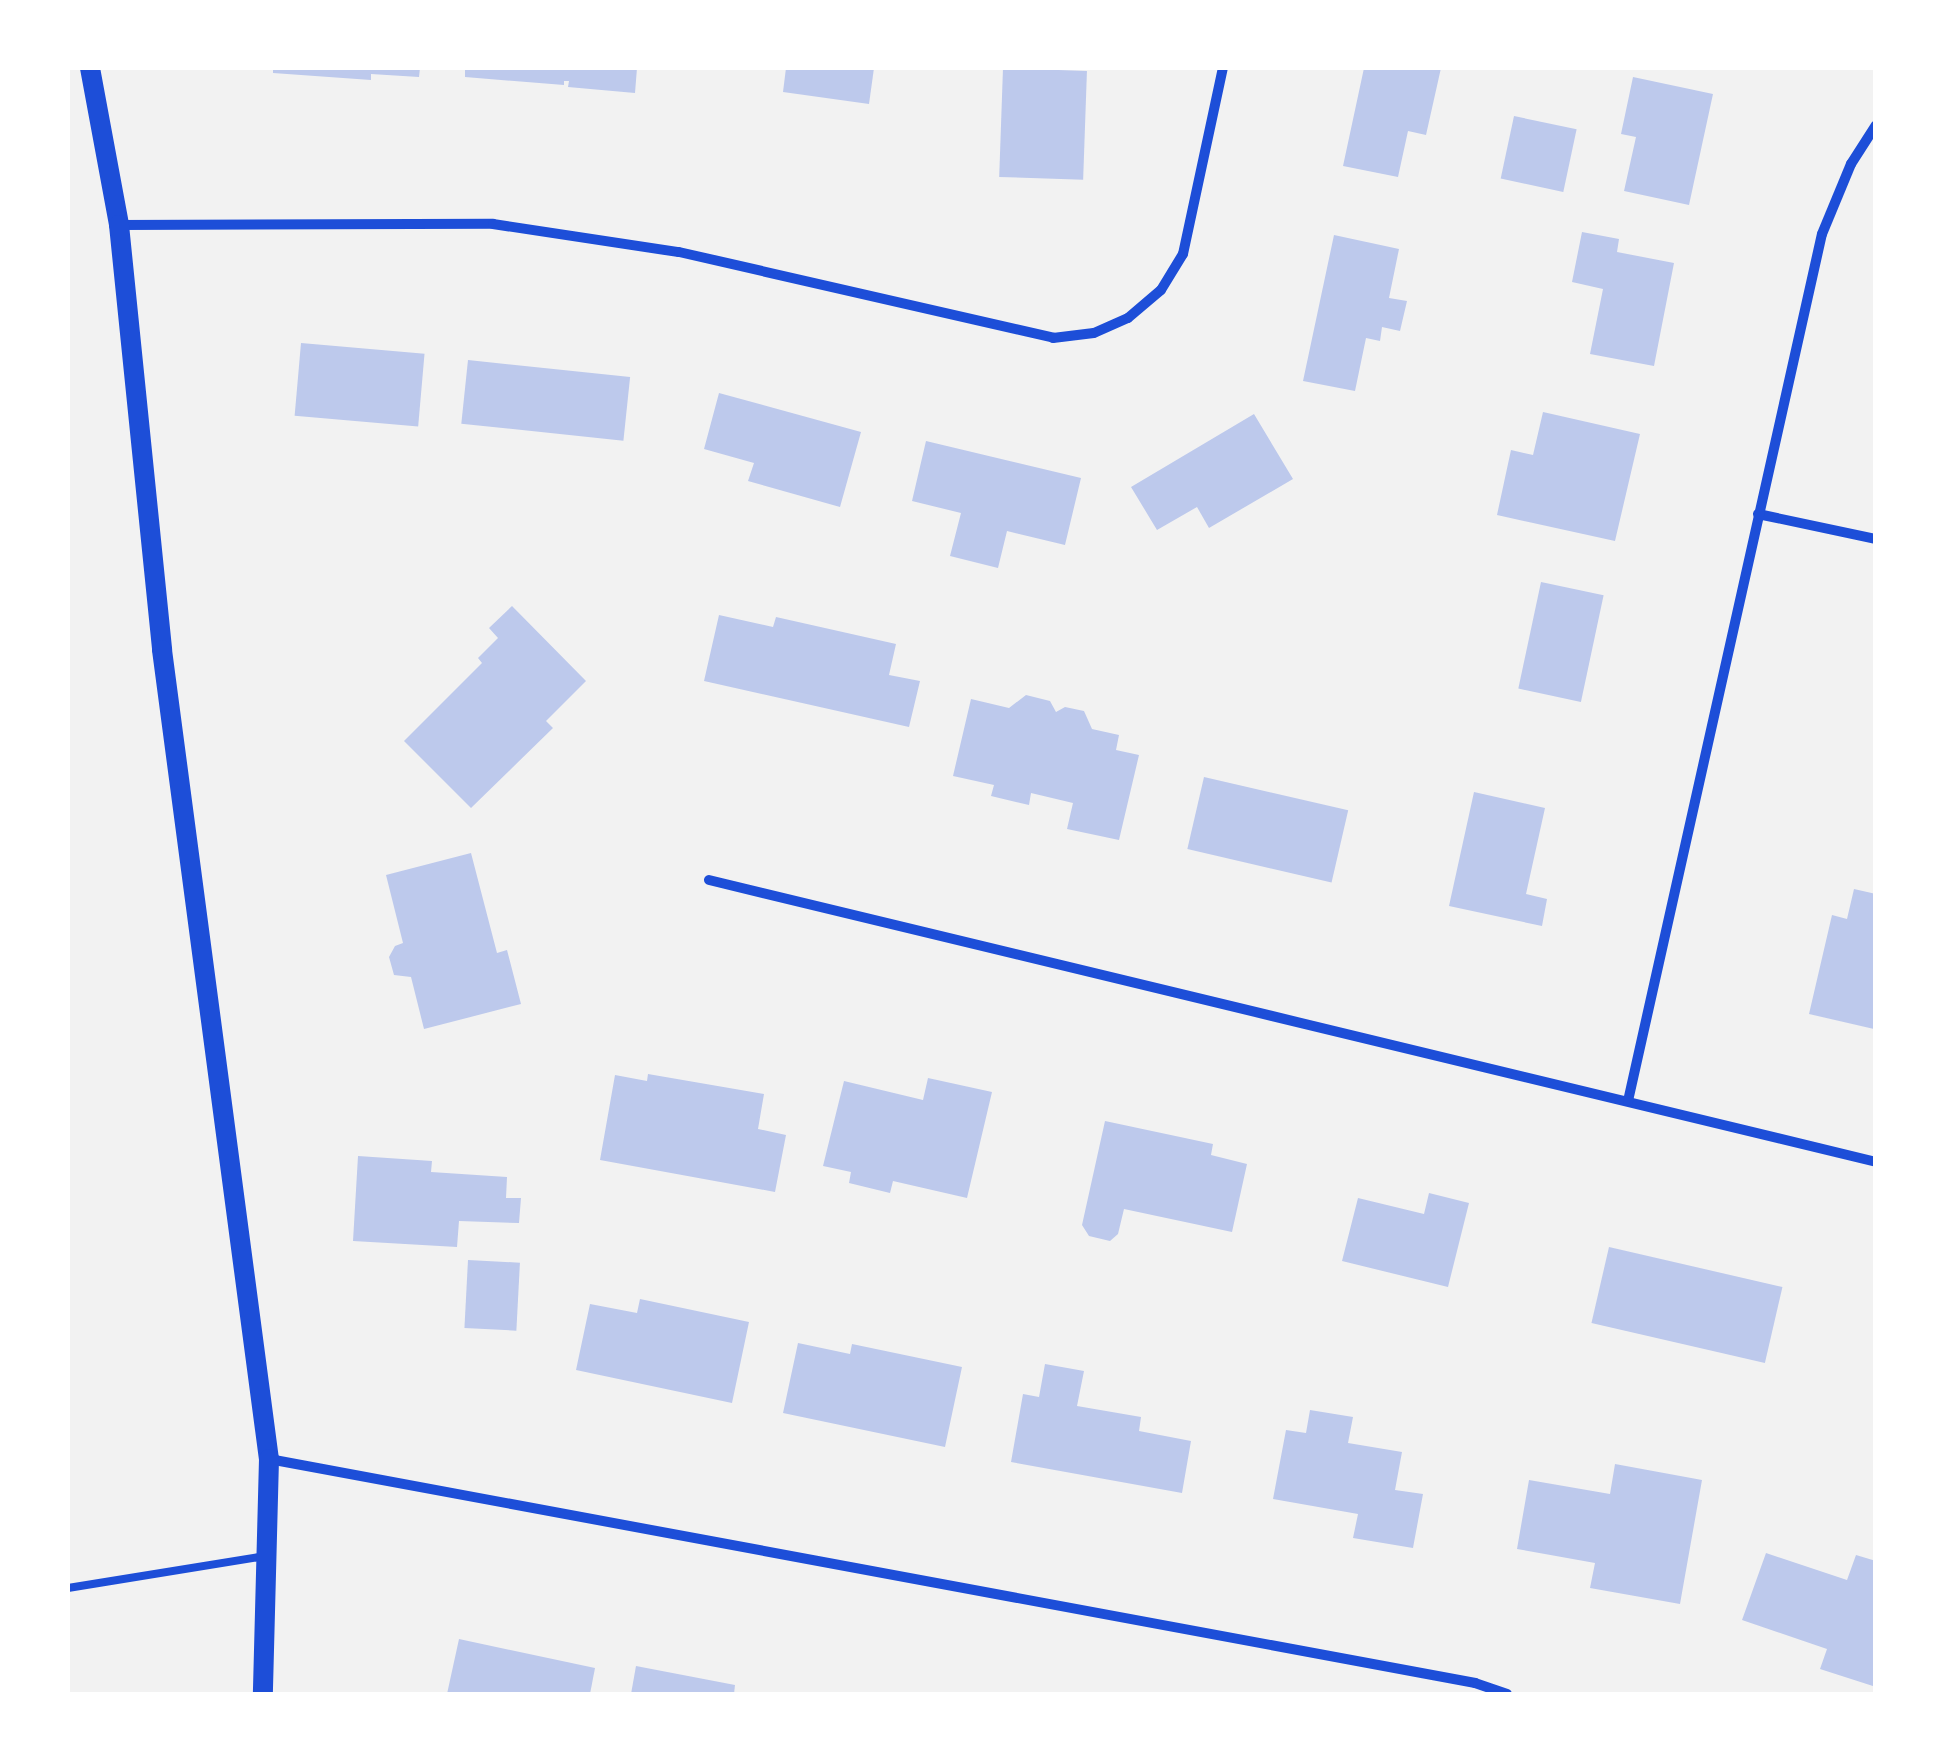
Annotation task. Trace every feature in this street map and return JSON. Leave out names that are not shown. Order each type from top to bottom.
[{"type":"main road","points":[[90,68],[120,225],[162,650],[269,1459],[263,1694]]},
{"type":"street","points":[[120,225],[493,224],[679,252],[1053,338],[1094,333],[1128,318],[1162,290],[1182,254],[1223,68]]},
{"type":"street","points":[[1628,1101],[1822,234],[1852,164],[1876,125]]},
{"type":"street","points":[[1758,514],[1876,539]]},
{"type":"street","points":[[709,880],[1876,1162]]},
{"type":"street","points":[[269,1459],[1437,1676],[1507,1694]]},
{"type":"lane","points":[[68,1588],[266,1556]]},
{"type":"building","points":[[273,68],[420,68],[419,77],[371,74],[371,80],[273,73]]},
{"type":"building","points":[[465,68],[637,68],[635,93],[568,87],[569,81],[564,81],[564,85],[465,77]]},
{"type":"building","points":[[786,68],[874,68],[869,104],[783,92]]},
{"type":"building","points":[[1003,68],[1087,71],[1083,180],[999,177]]},
{"type":"building","points":[[1364,68],[1441,68],[1426,135],[1408,131],[1398,177],[1343,166]]},
{"type":"building","points":[[1633,77],[1713,94],[1689,205],[1624,191],[1636,137],[1621,134]]},
{"type":"building","points":[[1514,116],[1577,129],[1563,192],[1501,179]]},
{"type":"building","points":[[1582,232],[1619,239],[1617,252],[1674,263],[1654,366],[1590,354],[1603,289],[1572,282]]},
{"type":"building","points":[[1334,235],[1399,249],[1389,298],[1407,301],[1400,331],[1382,327],[1380,341],[1366,338],[1355,391],[1303,381]]},
{"type":"building","points":[[301,343],[425,354],[418,427],[295,416]]},
{"type":"building","points":[[468,360],[630,377],[623,441],[461,424]]},
{"type":"building","points":[[719,393],[861,432],[840,507],[748,481],[754,463],[704,449]]},
{"type":"building","points":[[1543,412],[1640,434],[1615,541],[1497,515],[1511,450],[1533,455]]},
{"type":"building","points":[[1254,414],[1293,479],[1209,528],[1197,507],[1157,530],[1131,487]]},
{"type":"building","points":[[926,441],[1081,478],[1065,545],[1007,531],[998,568],[950,556],[961,513],[912,501]]},
{"type":"building","points":[[1541,582],[1604,595],[1581,702],[1518,689]]},
{"type":"building","points":[[512,606],[586,681],[546,721],[553,728],[471,808],[404,741],[482,663],[478,658],[498,638],[489,628]]},
{"type":"building","points":[[719,615],[773,627],[776,617],[896,644],[889,675],[920,681],[909,727],[704,681]]},
{"type":"building","points":[[1026,695],[1050,701],[1056,712],[1065,707],[1084,711],[1092,729],[1119,735],[1116,750],[1139,755],[1119,840],[1067,829],[1073,803],[1031,793],[1029,805],[991,796],[994,785],[953,776],[971,699],[1009,708]]},
{"type":"building","points":[[1204,777],[1348,810],[1332,882],[1187,849]]},
{"type":"building","points":[[1474,792],[1545,808],[1526,894],[1547,899],[1542,926],[1449,906]]},
{"type":"building","points":[[471,853],[497,953],[507,950],[521,1004],[424,1029],[411,977],[394,975],[389,957],[395,946],[403,943],[386,875]]},
{"type":"building","points":[[1854,889],[1876,894],[1874,1029],[1809,1014],[1832,915],[1847,919]]},
{"type":"building","points":[[648,1074],[764,1094],[758,1129],[786,1135],[775,1192],[600,1160],[615,1075],[647,1081]]},
{"type":"building","points":[[928,1078],[992,1092],[967,1198],[893,1181],[890,1193],[849,1183],[851,1172],[823,1166],[844,1081],[923,1100]]},
{"type":"building","points":[[1105,1121],[1213,1144],[1211,1155],[1247,1164],[1232,1232],[1124,1209],[1118,1234],[1110,1241],[1089,1236],[1082,1225]]},
{"type":"building","points":[[358,1156],[432,1161],[431,1172],[507,1177],[506,1198],[521,1198],[519,1223],[459,1221],[457,1247],[353,1241]]},
{"type":"building","points":[[1429,1193],[1469,1203],[1448,1287],[1342,1261],[1358,1198],[1424,1214]]},
{"type":"building","points":[[1609,1247],[1782,1287],[1765,1363],[1591,1323]]},
{"type":"building","points":[[468,1260],[520,1263],[516,1331],[464,1328]]},
{"type":"building","points":[[640,1299],[749,1322],[732,1403],[576,1370],[590,1304],[637,1313]]},
{"type":"building","points":[[798,1343],[850,1354],[852,1344],[962,1367],[945,1447],[783,1413]]},
{"type":"building","points":[[1045,1364],[1084,1371],[1077,1406],[1141,1417],[1139,1431],[1191,1441],[1182,1493],[1011,1462],[1023,1394],[1039,1397]]},
{"type":"building","points":[[1310,1410],[1353,1417],[1348,1443],[1402,1452],[1395,1490],[1423,1494],[1413,1548],[1353,1538],[1358,1514],[1273,1499],[1286,1430],[1306,1433]]},
{"type":"building","points":[[1615,1464],[1702,1480],[1680,1604],[1590,1588],[1595,1563],[1517,1549],[1529,1480],[1610,1494]]},
{"type":"building","points":[[1766,1553],[1847,1580],[1856,1555],[1876,1561],[1876,1687],[1820,1669],[1827,1649],[1742,1620]]},
{"type":"building","points":[[459,1639],[595,1668],[590,1694],[447,1694]]},
{"type":"building","points":[[636,1666],[735,1685],[734,1694],[631,1694]]}]
